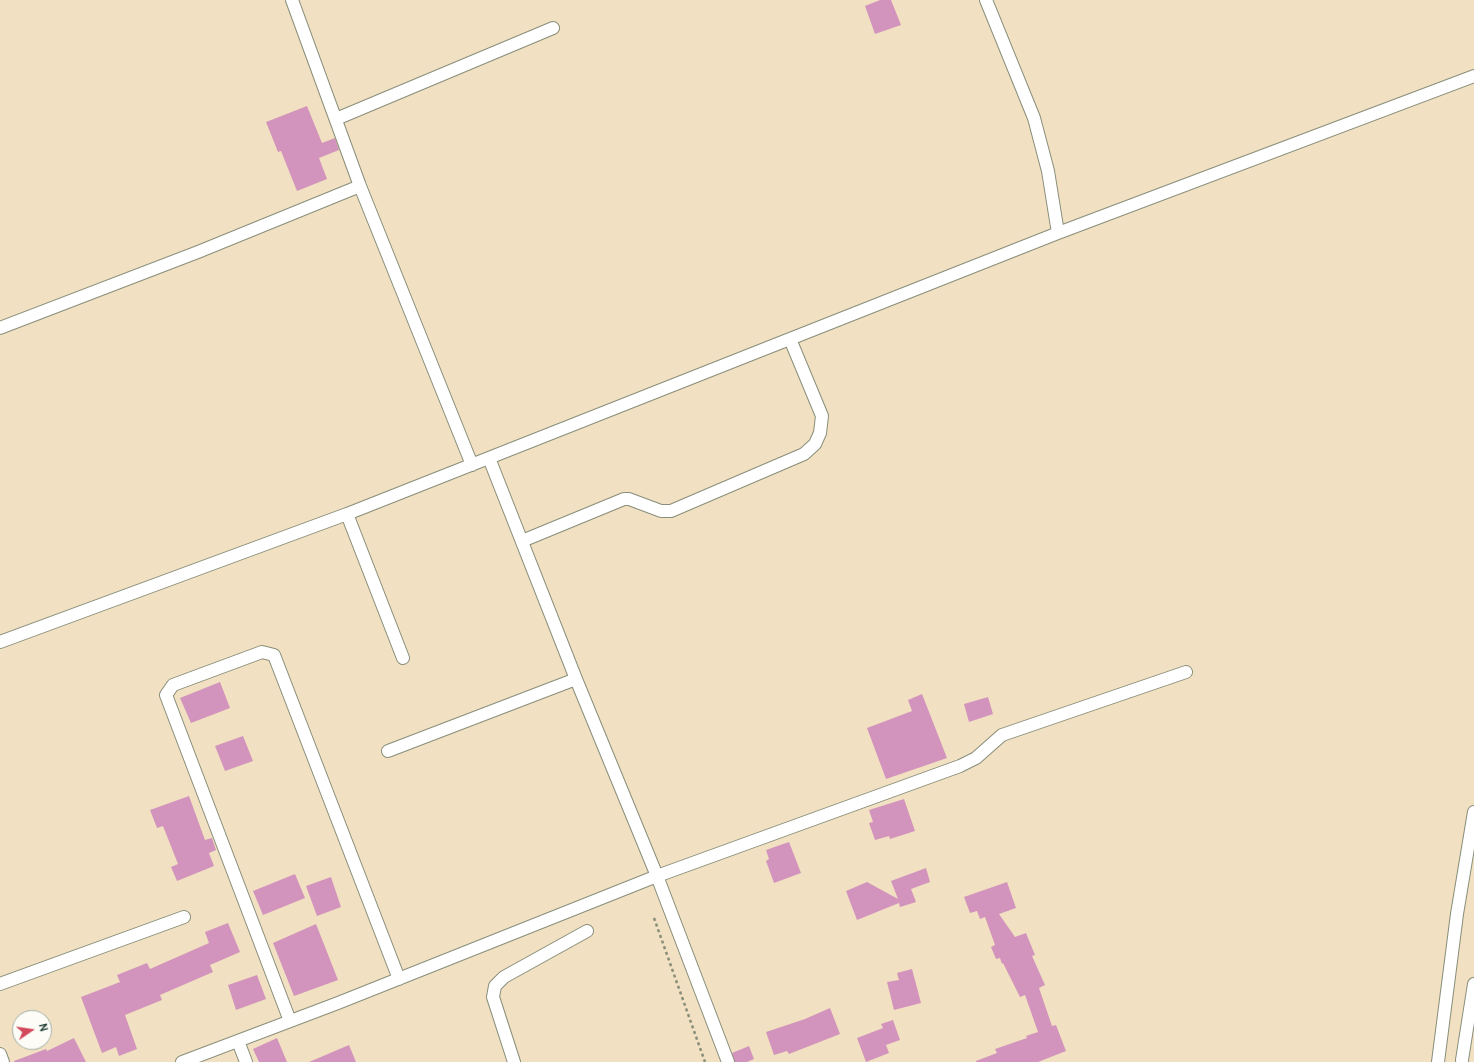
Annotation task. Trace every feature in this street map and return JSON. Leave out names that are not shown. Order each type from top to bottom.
[{"type":"street","points":[[292,0],[360,186],[472,465]]},
{"type":"street","points":[[986,0],[1034,118],[1048,171],[1058,233]]},
{"type":"street","points":[[336,119],[553,28]]},
{"type":"street","points":[[0,642],[347,514],[1058,233],[1474,76]]},
{"type":"street","points":[[0,328],[198,252],[360,186]]},
{"type":"street","points":[[522,541],[624,499],[629,499],[661,511],[671,511],[804,454],[815,444],[820,433],[822,416],[790,339]]},
{"type":"street","points":[[489,458],[576,679],[657,876],[728,1062]]},
{"type":"street","points":[[347,514],[403,658]]},
{"type":"street","points":[[290,1021],[166,695],[173,685],[262,652],[274,655],[399,979]]},
{"type":"street","points":[[182,1062],[399,979],[657,876],[960,766],[976,758],[1002,736],[1186,672]]},
{"type":"street","points":[[388,751],[576,679]]},
{"type":"street","points":[[1438,1062],[1457,914],[1474,812]]},
{"type":"street","points":[[0,984],[184,916]]},
{"type":"street","points":[[514,1062],[493,997],[495,986],[504,977],[587,931]]},
{"type":"street","points":[[1462,1060],[1474,984]]},
{"type":"street","points":[[238,1041],[246,1062]]},
{"type":"street","points":[[0,1054],[3,1062]]},
{"type":"path","points":[[654,918],[705,1062]]},
{"type":"building","points":[[880,0],[891,0],[901,25],[875,34],[865,6]]},
{"type":"building","points":[[307,106],[322,143],[335,138],[339,150],[319,158],[327,179],[297,191],[281,151],[278,152],[266,122]]},
{"type":"building","points":[[220,682],[230,708],[191,723],[180,698]]},
{"type":"building","points":[[922,694],[947,758],[886,779],[867,728],[912,711],[908,700]]},
{"type":"building","points":[[988,697],[993,714],[969,722],[964,704]]},
{"type":"building","points":[[243,736],[253,761],[225,771],[215,746]]},
{"type":"building","points":[[189,796],[205,840],[212,838],[216,850],[209,853],[214,866],[177,881],[171,867],[178,864],[163,826],[157,828],[150,810]]},
{"type":"building","points":[[904,799],[915,831],[890,839],[889,836],[875,840],[869,823],[873,822],[869,810]]},
{"type":"building","points":[[789,842],[801,873],[774,883],[766,861],[769,859],[766,850]]},
{"type":"building","points":[[926,868],[930,882],[911,889],[916,902],[900,907],[899,903],[857,920],[846,891],[867,882],[898,899],[891,881]]},
{"type":"building","points":[[295,874],[305,898],[263,915],[253,891]]},
{"type":"building","points":[[331,877],[341,907],[317,916],[306,886]]},
{"type":"building","points":[[1007,882],[1016,908],[999,914],[1015,937],[1026,933],[1035,955],[1032,956],[1045,985],[1039,988],[1052,1026],[1056,1025],[1066,1051],[1038,1062],[976,1062],[997,1053],[995,1049],[1027,1038],[1026,1036],[1038,1032],[1025,995],[1020,997],[1000,958],[996,959],[991,947],[995,945],[985,917],[980,919],[977,911],[970,913],[964,897]]},
{"type":"building","points":[[228,923],[240,952],[210,965],[213,972],[160,995],[162,1000],[125,1015],[137,1049],[119,1056],[116,1047],[102,1053],[81,997],[120,982],[117,975],[147,963],[150,969],[209,943],[205,932]]},
{"type":"building","points":[[316,924],[338,980],[294,996],[273,943]]},
{"type":"building","points":[[912,969],[921,1003],[894,1010],[887,982],[899,980],[897,973]]},
{"type":"building","points":[[257,975],[266,999],[236,1010],[228,985]]},
{"type":"building","points":[[830,1008],[840,1034],[789,1054],[787,1051],[774,1055],[766,1032],[805,1019]]},
{"type":"building","points":[[893,1020],[900,1040],[886,1045],[889,1053],[866,1062],[857,1038],[883,1028],[881,1024]]},
{"type":"building","points":[[74,1038],[86,1062],[14,1062],[43,1050],[47,1051],[52,1050],[52,1049]]},
{"type":"building","points":[[277,1038],[287,1062],[259,1062],[253,1049]]},
{"type":"building","points":[[349,1045],[356,1062],[309,1062]]},
{"type":"building","points":[[749,1046],[754,1059],[747,1062],[735,1062],[732,1053]]}]
